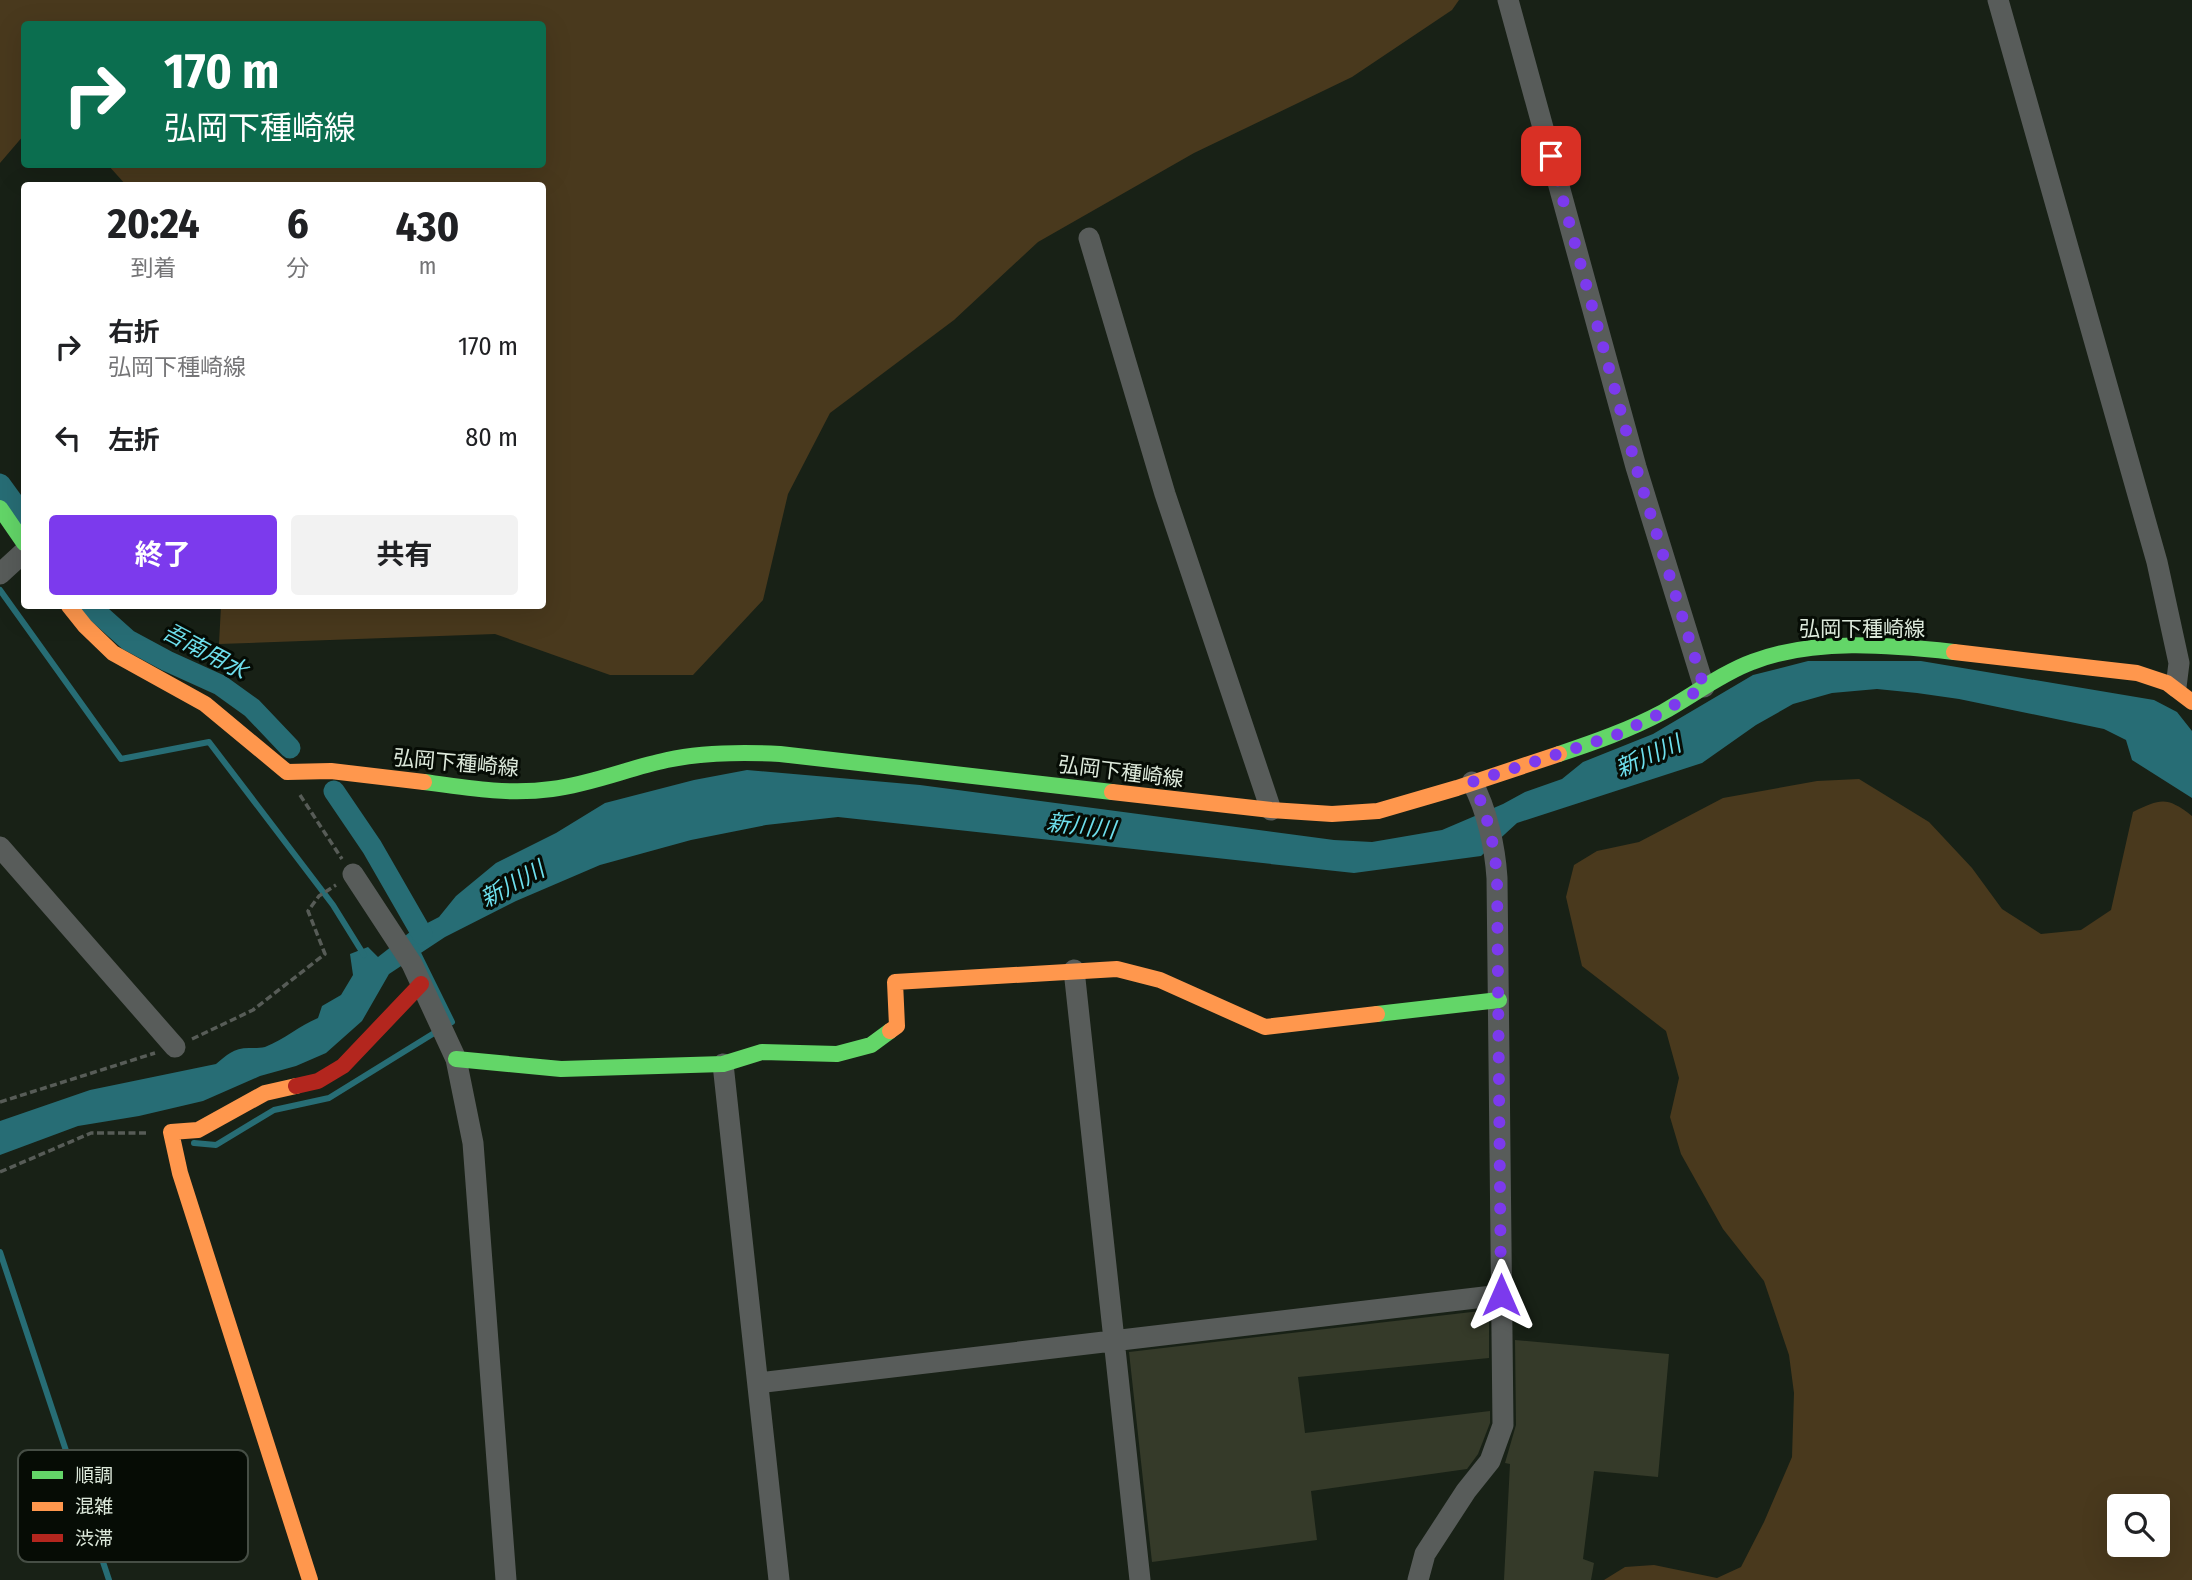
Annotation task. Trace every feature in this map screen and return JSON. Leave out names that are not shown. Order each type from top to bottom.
[{"type":"main road","points":[[0,508],[21,539]]},
{"type":"main road","points":[[71,609],[113,653],[205,704],[287,772]]},
{"type":"main road","name":"弘岡下種崎線","points":[[287,772],[331,771],[520,792],[571,786],[668,760],[712,753],[747,752],[1270,810],[1332,814],[1378,811],[1476,789],[1616,735],[1661,713],[1750,662],[1789,651],[1846,646],[1912,647],[2116,669],[2144,674],[2188,692]]},
{"type":"main road","points":[[456,1059],[561,1069],[723,1064],[762,1052],[837,1054],[871,1045],[897,1026],[895,982],[1074,970],[1117,969],[1160,980],[1265,1027],[1499,1000]]},
{"type":"main road","points":[[310,1580],[180,1173],[170,1132],[198,1130],[265,1093],[318,1081],[343,1066],[421,984]]},
{"type":"street","points":[[1508,0],[1636,467],[1704,687]]},
{"type":"street","points":[[1998,0],[2157,562],[2188,692]]},
{"type":"street","points":[[1089,238],[1165,495],[1270,810]]},
{"type":"street","points":[[0,575],[21,555]]},
{"type":"street","points":[[1418,1580],[1425,1554],[1490,1461],[1503,1425],[1496,857],[1476,789]]},
{"type":"street","points":[[0,847],[175,1047]]},
{"type":"street","points":[[353,874],[412,964],[456,1059],[473,1143],[506,1580]]},
{"type":"street","points":[[1074,970],[1140,1580]]},
{"type":"street","points":[[723,1064],[779,1580]]},
{"type":"street","points":[[758,1383],[1501,1295]]},
{"type":"path","points":[[287,772],[310,812],[353,874]]},
{"type":"path","points":[[0,1102],[175,1047],[253,1010],[325,954],[308,911],[319,896]]},
{"type":"path","points":[[0,1172],[91,1133],[170,1132]]},
{"type":"shaded area","points":[[0,0],[1459,0],[1452,10],[1352,77],[1194,153],[1038,242],[954,320],[830,413],[788,494],[763,600],[693,675],[610,675],[495,634],[219,644],[221,609],[546,609],[546,182],[123,182],[111,168],[546,168],[546,21],[21,21],[21,138],[0,163]]},
{"type":"shaded area","points":[[1859,779],[1929,822],[1972,868],[2002,909],[2041,934],[2081,930],[2111,910],[2133,812],[2150,804],[2163,802],[2176,805],[2192,816],[2192,1580],[1604,1580],[1625,1567],[1654,1565],[1717,1578],[1741,1567],[1792,1457],[1794,1393],[1789,1355],[1764,1281],[1723,1229],[1681,1154],[1670,1117],[1679,1078],[1666,1031],[1582,966],[1566,897],[1574,865],[1597,851],[1639,842],[1723,798],[1817,781]]},
{"type":"water","name":"新川川","points":[[1808,661],[1921,661],[2154,700],[2177,712],[2192,731],[2192,798],[2132,760],[2126,740],[2104,729],[1959,699],[1877,689],[1832,693],[1793,704],[1756,725],[1702,763],[1517,823],[1481,856],[1354,873],[838,817],[766,825],[691,840],[600,865],[516,901],[445,937],[389,974],[362,1021],[326,1053],[296,1066],[260,1076],[203,1101],[139,1116],[78,1126],[0,1155],[0,1121],[90,1090],[216,1064],[234,1051],[272,1044],[318,1018],[322,1006],[341,995],[353,975],[350,954],[368,947],[378,957],[410,932],[439,917],[456,896],[496,863],[556,833],[605,803],[694,780],[747,770],[920,785],[1334,840],[1372,842],[1442,830],[1525,792],[1562,779],[1583,762],[1653,734],[1753,675]]},
{"type":"building","points":[[1489,1310],[1489,1358],[1298,1377],[1305,1433],[1490,1411],[1490,1423],[1478,1454],[1467,1469],[1311,1491],[1317,1540],[1152,1562],[1129,1352]]},
{"type":"building","points":[[1515,1340],[1669,1354],[1658,1477],[1594,1471],[1583,1559],[1594,1563],[1591,1580],[1504,1580],[1510,1464],[1505,1463],[1516,1425]]},
{"type":"waterway","name":"吾南用水","points":[[0,484],[21,513]]},
{"type":"waterway","points":[[0,590],[121,759],[209,742],[333,905],[364,955]]},
{"type":"waterway","name":"吾南用水","points":[[93,609],[128,640],[220,685],[252,708],[290,748]]},
{"type":"waterway","name":"吾南用水","points":[[334,791],[372,847],[422,934]]},
{"type":"waterway","points":[[194,1143],[216,1145],[274,1110],[329,1098],[452,1022],[415,947]]},
{"type":"waterway","points":[[0,1252],[66,1450]]},
{"type":"waterway","points":[[103,1562],[109,1580]]},
{"type":"traffic: fast","points":[[0,508],[21,539]]},
{"type":"traffic: fast","points":[[1559,754],[1637,724],[1663,712],[1730,672],[1776,654],[1852,645],[1954,652]]},
{"type":"traffic: fast","points":[[424,782],[488,790],[536,791],[582,783],[681,757],[752,753],[1112,792]]},
{"type":"traffic: fast","points":[[1377,1014],[1499,1000]]},
{"type":"traffic: fast","points":[[456,1059],[561,1069],[723,1064],[762,1052],[837,1054],[871,1045],[890,1031]]},
{"type":"traffic: slow","points":[[71,609],[113,653],[205,704],[287,772],[331,771],[424,782]]},
{"type":"traffic: slow","points":[[1954,652],[2137,673],[2167,683],[2192,702]]},
{"type":"traffic: slow","points":[[1112,792],[1271,810],[1332,814],[1378,811],[1559,754]]},
{"type":"traffic: slow","points":[[890,1031],[897,1026],[895,982],[1117,969],[1160,980],[1265,1027],[1377,1014]]},
{"type":"traffic: slow","points":[[296,1086],[265,1093],[198,1130],[171,1132],[180,1173],[310,1580]]},
{"type":"traffic: jam","points":[[296,1086],[318,1081],[343,1066],[421,984]]},
{"type":"route","points":[[1501,1295],[1496,857],[1479,795],[1472,782],[1616,735],[1661,713],[1704,687],[1636,467],[1551,156]]}]
